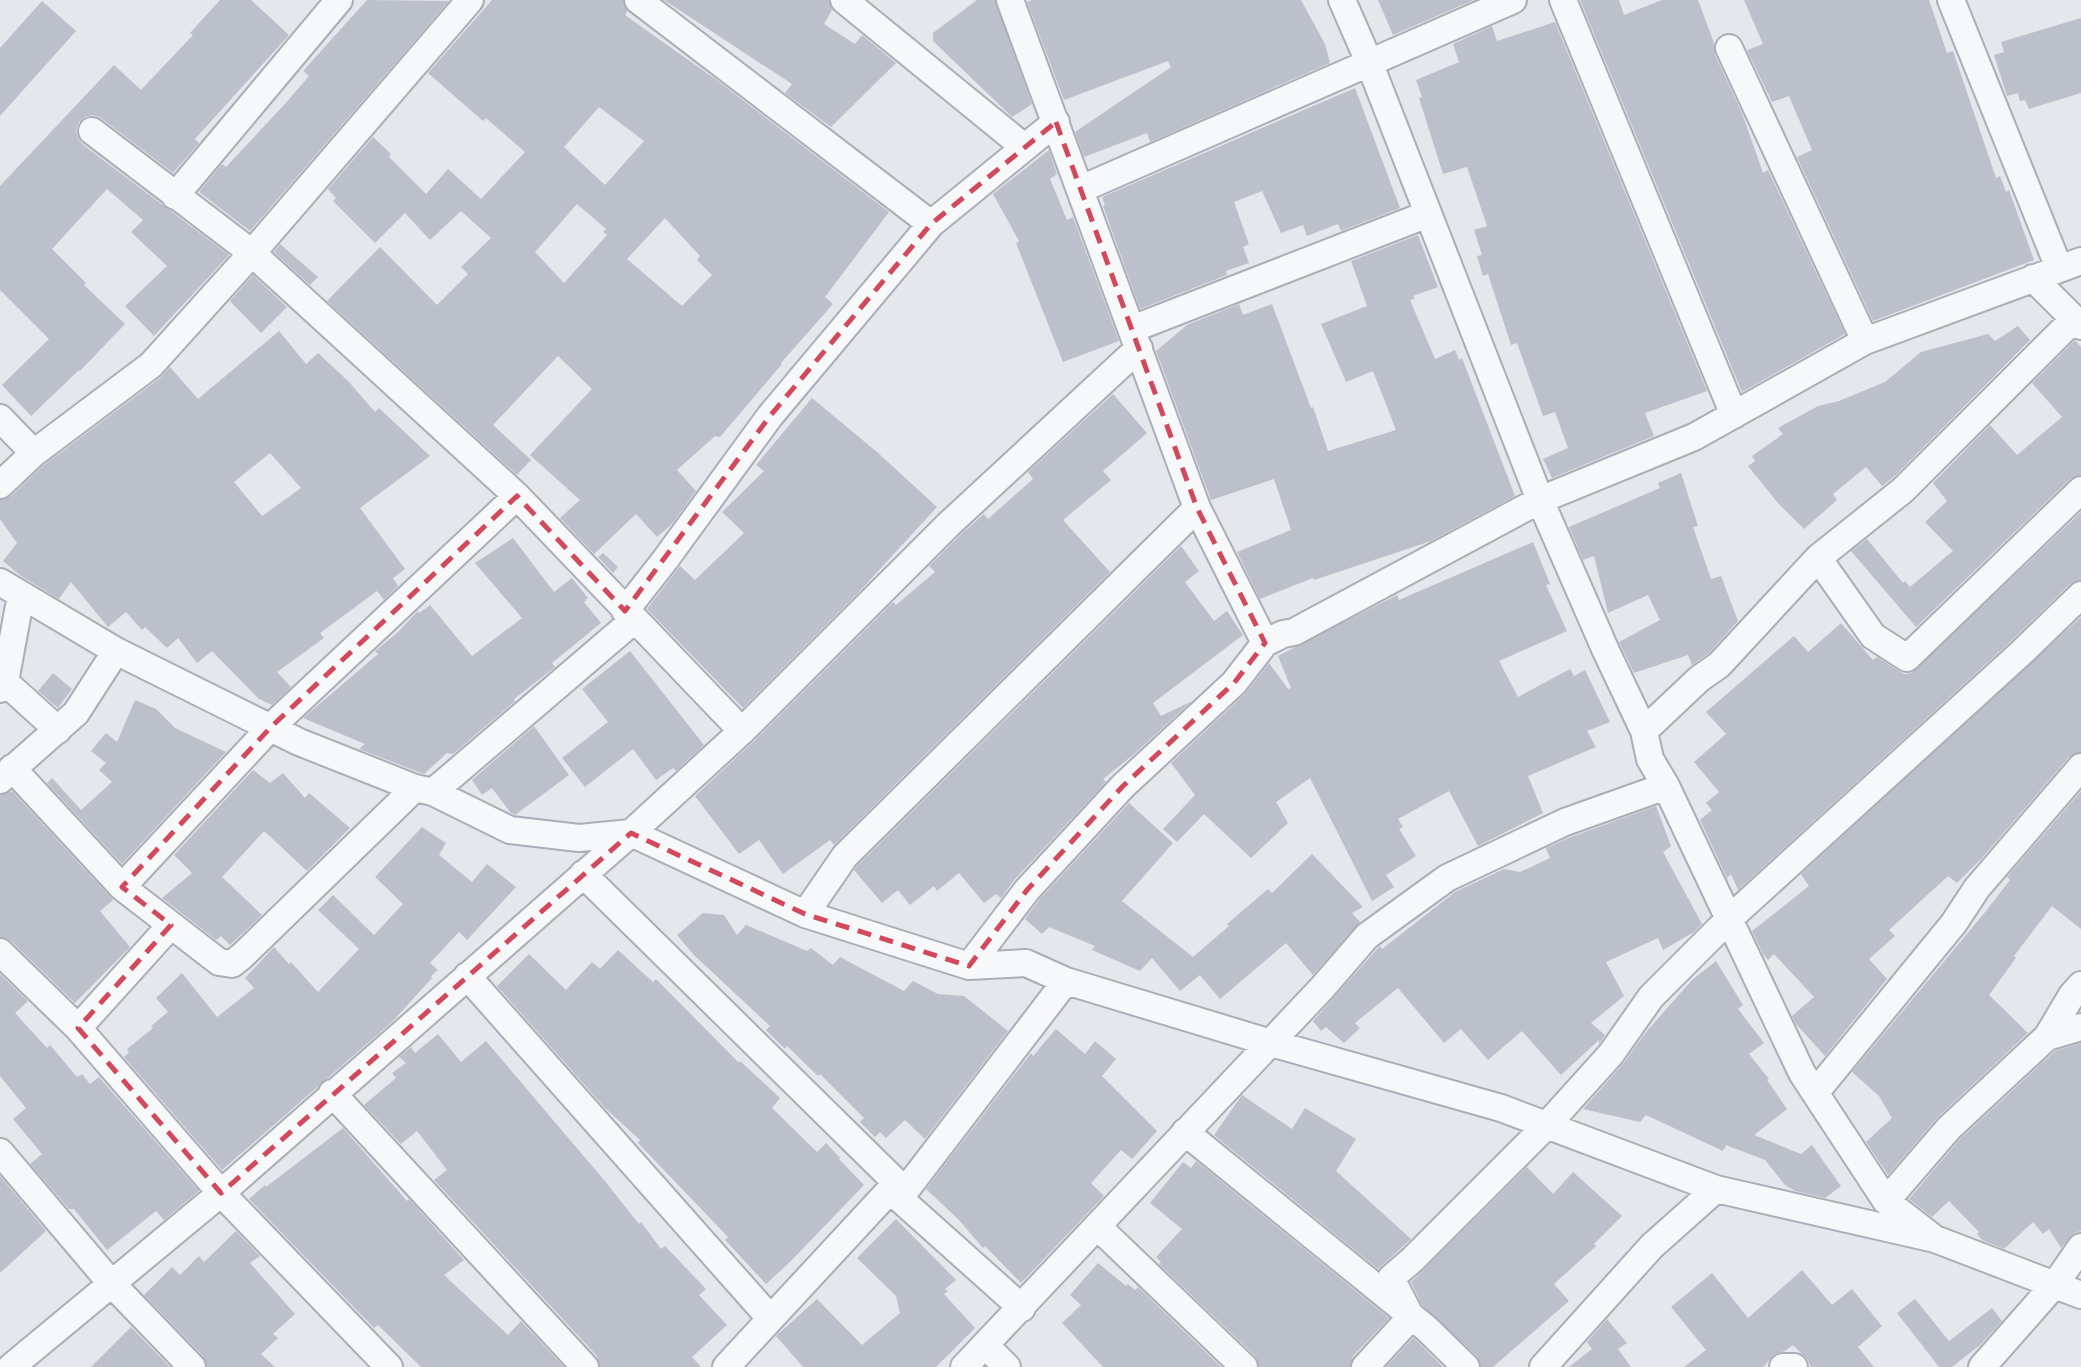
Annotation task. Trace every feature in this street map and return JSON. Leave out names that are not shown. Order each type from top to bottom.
[{"type":"street","points":[[174,196],[339,0]]},
{"type":"street","points":[[0,485],[34,453],[151,365],[252,253],[470,0]]},
{"type":"street","points":[[638,0],[932,224]]},
{"type":"street","points":[[844,0],[1024,147]]},
{"type":"street","points":[[1010,0],[1197,508],[1265,643]]},
{"type":"street","points":[[1342,0],[1369,62],[1540,500],[1644,731],[1650,759],[1667,786],[1802,1073],[1886,1201],[1935,1239]]},
{"type":"street","points":[[1081,189],[1513,0]]},
{"type":"street","points":[[1563,0],[1734,415]]},
{"type":"street","points":[[969,966],[1036,881],[1123,786],[1234,683],[1265,643],[1294,632],[1540,500],[1694,437],[1865,341],[2070,265],[1951,0]]},
{"type":"street","points":[[1729,48],[1865,341]]},
{"type":"street","points":[[116,651],[76,713],[6,774],[122,887],[219,962],[232,964],[424,790],[629,615],[665,560],[770,416],[932,224],[1056,122]]},
{"type":"street","points":[[92,131],[252,253],[517,496],[742,731]]},
{"type":"street","points":[[10,1367],[221,1192],[631,833],[742,731],[1135,339],[1429,214]]},
{"type":"street","points":[[1644,731],[1699,679],[1719,665],[1818,558],[1903,490],[2078,323],[2033,278]]},
{"type":"street","points":[[0,418],[34,453]]},
{"type":"street","points":[[1818,558],[1873,636],[1907,658],[2081,490]]},
{"type":"street","points":[[122,887],[271,727],[517,496]]},
{"type":"street","points":[[805,914],[845,856],[1197,508]]},
{"type":"street","points":[[58,730],[2,685],[11,589],[116,651],[299,742],[424,790],[510,830],[579,838],[631,833],[805,914],[969,966],[1026,963],[1066,981],[1501,1108],[1716,1189],[1935,1239],[2081,1294]]},
{"type":"street","points":[[1411,1317],[1391,1278],[1547,1125],[1611,1054],[1651,997],[1729,919],[1967,704],[2081,595]]},
{"type":"street","points":[[1815,1093],[1954,923],[1977,888],[2081,767]]},
{"type":"street","points":[[964,1367],[1271,1043],[1367,936],[1447,878],[1564,822],[1667,786]]},
{"type":"street","points":[[583,874],[897,1191],[1022,1308]]},
{"type":"street","points":[[78,1028],[171,925]]},
{"type":"street","points":[[0,952],[78,1028],[221,1192],[389,1367]]},
{"type":"street","points":[[467,976],[770,1318]]},
{"type":"street","points":[[726,1367],[770,1318],[897,1191],[1066,981]]},
{"type":"street","points":[[1886,1201],[1949,1128],[2047,1037],[2081,985]]},
{"type":"street","points":[[2047,1037],[2081,1027]]},
{"type":"street","points":[[332,1093],[585,1367]]},
{"type":"street","points":[[1185,1132],[1426,1328],[1466,1367]]},
{"type":"street","points":[[0,1152],[111,1283],[192,1367]]},
{"type":"street","points":[[1543,1367],[1652,1247],[1716,1189]]},
{"type":"street","points":[[1097,1226],[1244,1367]]},
{"type":"street","points":[[1982,1367],[2056,1283],[2081,1247]]},
{"type":"street","points":[[1365,1367],[1411,1317]]},
{"type":"street","points":[[985,1345],[1007,1367]]},
{"type":"street","points":[[1783,1367],[1794,1367]]},
{"type":"highlighted area","points":[[1056,122],[1197,508],[1265,643],[1234,683],[1123,786],[1027,890],[969,966],[805,914],[631,833],[221,1193],[78,1028],[171,925],[122,887],[271,727],[517,496],[625,611],[770,416],[931,224]]},
{"type":"building","points":[[220,0],[251,0],[289,35],[195,139],[199,143],[173,173],[101,118],[93,115],[85,117],[76,130],[82,144],[229,255],[154,336],[125,306],[167,266],[131,232],[143,220],[107,189],[52,249],[86,283],[84,285],[125,324],[80,371],[31,416],[2,385],[49,339],[0,290],[0,186],[114,65],[141,90],[193,35],[190,33]]},
{"type":"building","points":[[367,0],[449,1],[250,231],[199,192],[222,164],[226,167],[284,105],[309,76],[303,71]]},
{"type":"building","points":[[492,0],[623,0],[627,11],[625,15],[718,81],[889,212],[825,297],[833,304],[720,437],[715,436],[677,470],[696,491],[672,524],[657,537],[636,514],[594,554],[560,518],[580,500],[530,455],[592,389],[558,356],[493,425],[531,460],[517,475],[327,301],[380,247],[437,305],[468,274],[461,267],[491,238],[461,211],[430,240],[405,213],[375,243],[333,201],[336,198],[328,189],[373,137],[426,194],[448,169],[481,199],[525,152],[486,118],[483,121],[428,73]],"holes":[[[599,107],[644,141],[605,185],[564,147]],[[577,204],[606,229],[603,232],[607,235],[564,283],[535,252]],[[665,218],[700,256],[697,260],[712,275],[682,306],[627,259]]]},
{"type":"building","points":[[664,0],[829,0],[832,10],[824,24],[855,44],[862,35],[896,63],[831,127],[785,93],[792,84]]},
{"type":"building","points":[[977,0],[995,0],[1032,104],[1012,117],[933,41],[933,33]]},
{"type":"building","points":[[1301,0],[1325,44],[1330,63],[1150,142],[1147,133],[1084,157],[1075,132],[1171,67],[1168,61],[1064,100],[1027,2]]},
{"type":"building","points":[[1378,0],[1474,0],[1393,35]]},
{"type":"building","points":[[1580,0],[1619,0],[1624,15],[1662,0],[1698,0],[1714,43],[1715,55],[1742,113],[1763,173],[1768,170],[1845,334],[1742,392]]},
{"type":"building","points":[[1744,0],[1929,0],[1947,53],[1953,51],[1996,178],[2000,176],[2006,192],[2009,190],[2034,260],[1873,321],[1797,157],[1812,150],[1789,96],[1772,102],[1747,50],[1763,44]]},
{"type":"building","points":[[42,1],[76,31],[0,116],[0,48]]},
{"type":"building","points":[[2081,18],[2081,93],[2029,109],[2025,100],[2020,101],[2018,93],[2007,96],[1994,55],[2004,52],[2001,42]]},
{"type":"building","points":[[1555,22],[1707,391],[1645,413],[1654,436],[1552,478],[1543,459],[1568,448],[1555,412],[1543,416],[1517,343],[1511,345],[1488,274],[1483,276],[1477,256],[1482,255],[1474,230],[1487,226],[1467,167],[1443,174],[1416,80],[1459,62],[1453,44],[1492,26],[1497,41]]},
{"type":"building","points":[[1355,88],[1400,208],[1341,231],[1338,224],[1307,236],[1303,225],[1281,233],[1262,191],[1234,202],[1249,244],[1243,247],[1249,263],[1226,271],[1227,275],[1140,309],[1102,197]]},
{"type":"building","points":[[1049,150],[1057,174],[1050,179],[1067,220],[1073,217],[1119,341],[1063,362],[1016,243],[1019,241],[993,194]]},
{"type":"building","points":[[1418,235],[1438,287],[1413,296],[1415,299],[1410,300],[1435,359],[1455,350],[1459,360],[1462,358],[1515,496],[1431,541],[1314,580],[1313,578],[1260,599],[1237,552],[1291,530],[1274,479],[1211,500],[1156,351],[1187,325],[1239,304],[1243,315],[1272,304],[1328,451],[1396,430],[1373,371],[1346,382],[1321,324],[1367,306],[1351,261]]},
{"type":"building","points":[[280,244],[318,277],[310,285],[274,252]]},
{"type":"building","points":[[253,275],[287,307],[261,333],[230,301]]},
{"type":"building","points":[[2018,326],[2030,340],[1895,476],[1882,486],[1866,467],[1833,494],[1837,500],[1804,529],[1778,503],[1748,466],[1755,461],[1752,456],[1783,434],[1778,428],[1818,406],[1839,401],[1885,382],[1921,352],[1988,334],[1995,341]]},
{"type":"building","points":[[279,331],[306,364],[318,353],[349,382],[375,412],[379,408],[430,456],[360,508],[405,569],[393,578],[398,586],[384,600],[377,591],[320,633],[324,638],[277,672],[291,687],[272,705],[259,699],[212,651],[197,663],[178,638],[167,648],[145,627],[142,630],[126,612],[108,627],[71,582],[59,599],[21,576],[3,561],[17,543],[0,519],[0,500],[11,496],[44,465],[160,378],[170,367],[198,399]],"holes":[[[270,453],[301,488],[262,516],[234,482]]]},
{"type":"building","points":[[2075,340],[2081,347],[2081,475],[2070,479],[1916,627],[1851,551],[1867,539],[1903,583],[1905,581],[1910,587],[1953,551],[1925,522],[1947,501],[1933,483],[1990,425],[2017,455],[2062,417],[2032,383]]},
{"type":"building","points":[[1113,394],[1147,433],[1103,471],[1111,480],[1063,520],[1110,572],[834,845],[830,840],[783,874],[759,840],[739,854],[695,796],[893,602],[896,605],[935,572],[929,566],[959,536],[984,514],[988,519],[1033,479],[1028,472]]},
{"type":"building","points":[[812,398],[937,507],[858,593],[743,708],[647,609],[680,566],[695,580],[744,533],[722,512],[764,471],[756,465]]},
{"type":"building","points":[[1681,473],[1698,526],[1693,527],[1711,579],[1721,576],[1738,621],[1709,653],[1692,665],[1688,655],[1634,673],[1619,642],[1660,620],[1648,595],[1608,613],[1594,556],[1583,560],[1569,527],[1660,488],[1658,483]]},
{"type":"building","points":[[2081,512],[2081,580],[2070,584],[1738,890],[1731,874],[1727,878],[1700,820],[1712,810],[1706,803],[1719,792],[1694,762],[1726,734],[1706,712],[1794,636],[1808,652],[1841,623],[1873,660],[1877,657],[1905,674],[1912,673]]},
{"type":"building","points":[[513,538],[554,592],[572,578],[588,598],[584,602],[601,623],[552,663],[555,667],[514,699],[515,701],[453,754],[447,753],[424,774],[359,749],[365,744],[303,718],[378,654],[375,651],[418,611],[419,613],[430,605],[472,656],[522,618],[475,563]]},
{"type":"building","points":[[1533,542],[1550,584],[1546,585],[1567,631],[1499,661],[1518,697],[1570,669],[1574,676],[1585,670],[1610,722],[1587,731],[1596,747],[1528,776],[1543,813],[1478,846],[1449,791],[1398,819],[1403,827],[1399,829],[1416,856],[1386,875],[1394,887],[1372,901],[1310,778],[1276,802],[1288,823],[1251,858],[1204,814],[1177,842],[1163,829],[1195,795],[1171,763],[1245,694],[1269,663],[1288,689],[1291,688],[1278,656],[1397,595],[1399,600]]},
{"type":"building","points":[[1181,546],[1199,571],[1185,582],[1214,621],[1227,611],[1243,635],[1153,703],[1161,716],[1192,701],[1103,779],[1106,782],[1015,879],[1001,898],[996,894],[984,903],[959,873],[937,891],[934,886],[910,905],[898,890],[882,903],[854,870],[857,866]]},
{"type":"building","points":[[603,553],[618,567],[613,573],[598,557]]},
{"type":"building","points":[[2081,617],[2081,752],[2069,757],[1957,883],[1948,876],[1889,930],[1895,936],[1869,959],[1887,979],[1825,1056],[1792,1016],[1814,997],[1774,954],[1768,960],[1752,931],[1809,886],[1801,874]]},
{"type":"building","points":[[630,651],[704,745],[676,771],[673,768],[656,780],[633,749],[585,787],[562,758],[608,722],[582,689]]},
{"type":"building","points":[[53,673],[72,689],[58,708],[38,691]]},
{"type":"building","points":[[135,700],[156,709],[175,728],[226,752],[122,864],[47,783],[52,778],[81,810],[112,782],[99,770],[106,763],[91,751],[106,733],[117,742]]},
{"type":"building","points":[[534,726],[569,775],[515,815],[492,788],[482,795],[472,780]]},
{"type":"building","points":[[253,770],[270,783],[283,773],[305,798],[309,793],[350,828],[307,871],[264,831],[222,877],[262,915],[230,945],[221,936],[216,940],[162,898],[192,873],[174,855]]},
{"type":"building","points":[[12,791],[113,900],[100,911],[130,947],[75,1003],[11,941],[0,937],[0,795]]},
{"type":"building","points":[[2081,791],[2081,929],[2052,906],[2014,956],[2016,958],[1989,995],[2028,1033],[1938,1117],[1888,1175],[1866,1142],[1892,1118],[1879,1096],[1852,1072],[1986,911],[2010,880],[2007,877]]},
{"type":"building","points":[[1129,803],[1173,843],[1122,901],[1193,957],[1268,889],[1272,893],[1312,854],[1363,907],[1352,913],[1360,922],[1313,975],[1286,943],[1220,999],[1200,975],[1180,991],[1152,958],[1140,971],[1092,950],[1095,946],[1049,927],[1042,934],[1025,919],[1039,900]]},
{"type":"building","points":[[1656,806],[1671,846],[1663,852],[1702,924],[1694,932],[1663,950],[1658,938],[1606,962],[1624,996],[1591,1023],[1605,1035],[1599,1044],[1599,1040],[1561,1075],[1522,1031],[1488,1060],[1461,1029],[1444,1043],[1398,988],[1355,1023],[1360,1028],[1344,1043],[1326,1027],[1321,1031],[1313,1021],[1380,946],[1382,949],[1455,892],[1504,869],[1520,872],[1550,858],[1546,848]]},
{"type":"building","points":[[422,827],[446,843],[439,855],[472,882],[487,864],[516,887],[467,940],[459,932],[430,963],[438,970],[392,1022],[222,1170],[124,1057],[129,1052],[127,1049],[168,1012],[156,998],[182,973],[217,1017],[254,988],[245,978],[274,947],[318,992],[359,949],[318,910],[333,895],[374,935],[403,904],[375,877]]},
{"type":"building","points":[[703,913],[724,915],[737,935],[746,925],[807,951],[811,948],[833,965],[840,957],[904,991],[913,981],[938,994],[964,996],[1008,1031],[925,1139],[905,1120],[886,1138],[880,1132],[875,1137],[860,1122],[864,1118],[820,1074],[818,1076],[787,1046],[785,1049],[766,1030],[770,1026],[694,955],[677,935]]},
{"type":"building","points":[[618,950],[653,982],[656,979],[739,1063],[740,1061],[780,1098],[772,1108],[817,1152],[826,1143],[864,1185],[766,1284],[725,1240],[728,1237],[638,1143],[640,1140],[605,1108],[497,986],[529,954],[566,990],[592,962],[600,969]]},
{"type":"building","points":[[1716,961],[1743,1005],[1738,1009],[1764,1043],[1749,1054],[1769,1079],[1767,1080],[1787,1109],[1754,1135],[1801,1154],[1812,1145],[1841,1186],[1825,1198],[1795,1191],[1785,1185],[1765,1160],[1726,1145],[1723,1151],[1646,1115],[1640,1122],[1583,1109],[1692,980]]},
{"type":"building","points":[[0,974],[28,1001],[15,1013],[47,1048],[50,1045],[77,1077],[82,1074],[90,1084],[99,1077],[199,1191],[164,1220],[156,1211],[107,1250],[74,1209],[69,1209],[30,1164],[42,1154],[13,1119],[26,1108],[0,1076]]},
{"type":"building","points":[[1056,1029],[1085,1054],[1095,1041],[1116,1059],[1102,1076],[1157,1131],[1132,1159],[1121,1150],[1091,1183],[1104,1196],[1021,1283],[926,1189],[1031,1053],[1033,1056]]},
{"type":"building","points":[[438,1034],[461,1062],[486,1041],[661,1249],[665,1246],[706,1289],[699,1295],[727,1325],[692,1357],[701,1367],[600,1367],[597,1356],[434,1180],[447,1170],[417,1131],[401,1144],[364,1105],[396,1078],[392,1073],[406,1063],[399,1057],[411,1047],[415,1053]]},
{"type":"building","points":[[2081,1043],[2081,1231],[2074,1233],[2061,1248],[2049,1229],[2043,1234],[2033,1222],[2004,1249],[1982,1240],[1977,1234],[1979,1232],[1949,1201],[1932,1217],[1909,1199],[1960,1139],[2055,1051]]},
{"type":"building","points":[[1242,1095],[1292,1129],[1305,1108],[1356,1139],[1336,1171],[1411,1239],[1378,1269],[1214,1135]]},
{"type":"building","points":[[343,1128],[407,1201],[409,1199],[464,1260],[444,1275],[508,1335],[521,1321],[564,1367],[421,1367],[378,1325],[374,1328],[249,1199]]},
{"type":"building","points":[[1196,1161],[1389,1318],[1353,1356],[1350,1367],[1259,1367],[1255,1356],[1159,1264],[1161,1262],[1156,1257],[1182,1229],[1150,1203],[1183,1162],[1191,1168]]},
{"type":"building","points":[[1527,1167],[1553,1194],[1573,1172],[1622,1216],[1594,1244],[1596,1246],[1554,1284],[1569,1301],[1493,1367],[1481,1367],[1477,1356],[1422,1305],[1411,1282]]},
{"type":"building","points":[[0,1176],[46,1231],[0,1273]]},
{"type":"building","points":[[896,1219],[956,1280],[945,1289],[948,1291],[944,1294],[975,1328],[936,1367],[803,1367],[776,1336],[817,1299],[862,1345],[900,1313],[896,1296],[857,1258]]},
{"type":"building","points":[[236,1231],[260,1256],[250,1263],[295,1314],[273,1334],[278,1338],[261,1354],[275,1367],[207,1367],[203,1356],[144,1295],[172,1267],[180,1275],[199,1256],[204,1262]]},
{"type":"building","points":[[1098,1263],[1126,1286],[1128,1284],[1135,1290],[1138,1287],[1221,1367],[1103,1367],[1062,1323],[1081,1305],[1070,1295]]},
{"type":"building","points":[[1802,1270],[1832,1305],[1852,1289],[1882,1326],[1858,1347],[1874,1367],[1811,1367],[1793,1345],[1775,1354],[1763,1367],[1684,1367],[1706,1350],[1671,1307],[1712,1273],[1748,1318]]},
{"type":"building","points":[[1915,1299],[1949,1341],[1992,1308],[2002,1321],[1980,1345],[1952,1367],[1939,1367],[1897,1313]]},
{"type":"building","points":[[1607,1319],[1627,1343],[1618,1349],[1631,1367],[1569,1367],[1592,1349],[1587,1342]]},
{"type":"building","points":[[131,1327],[170,1367],[91,1367]]},
{"type":"building","points":[[1413,1338],[1416,1340],[1443,1367],[1386,1367]]}]
